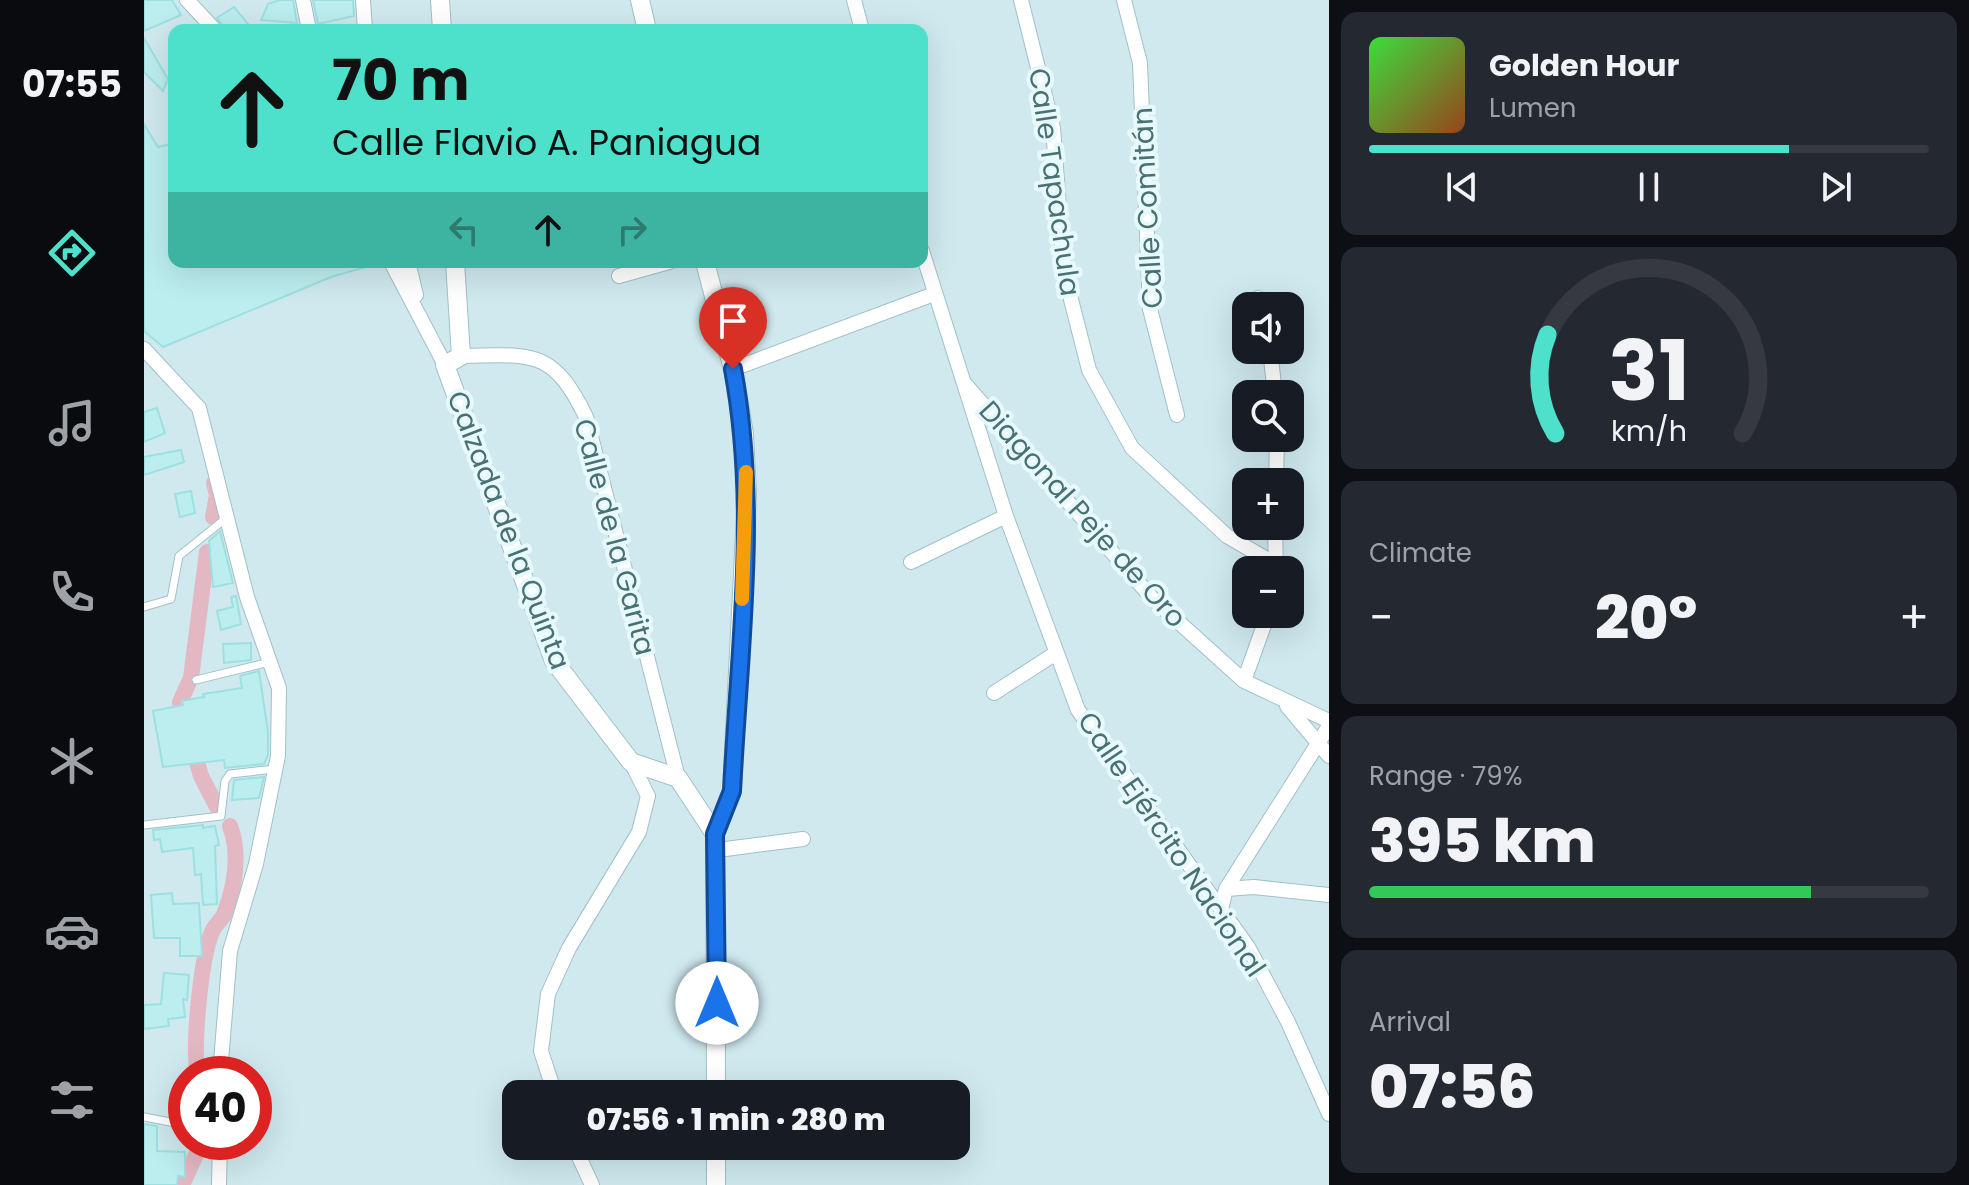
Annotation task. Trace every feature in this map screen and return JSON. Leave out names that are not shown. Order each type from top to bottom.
[{"type":"street","points":[[187,0],[209,24]]},
{"type":"street","points":[[303,0],[308,24]]},
{"type":"street","points":[[363,0],[365,24]]},
{"type":"street","points":[[640,0],[646,24]]},
{"type":"street","points":[[854,0],[860,24]]},
{"type":"street","name":"Calle Tapachula","points":[[1021,0],[1053,128],[1067,286],[1089,370],[1132,448],[1227,536],[1258,556]]},
{"type":"street","name":"Calle Comitán","points":[[1124,0],[1140,63],[1150,309],[1177,415]]},
{"type":"street","points":[[443,24],[445,1]]},
{"type":"street","name":"Calzada de la Quinta","points":[[395,268],[453,360],[554,661],[631,762],[648,796],[639,832],[569,948],[548,994],[541,1051],[550,1080]]},
{"type":"street","points":[[409,268],[420,311]]},
{"type":"street","points":[[453,360],[455,268]]},
{"type":"street","points":[[619,276],[648,268]]},
{"type":"street","points":[[707,268],[733,369],[744,434],[747,493],[732,791],[716,842],[716,1080]]},
{"type":"street","name":"Calle Ejército Nacional","points":[[927,268],[1006,516],[1078,710],[1248,947],[1288,1022],[1329,1114]]},
{"type":"street","points":[[733,369],[934,294]]},
{"type":"street","points":[[144,349],[199,408],[247,597],[279,688],[275,769],[256,864],[230,951],[221,1056]]},
{"type":"street","name":"Calle de la Garita","points":[[453,360],[531,355],[569,382],[586,417],[678,778],[716,842]]},
{"type":"street","name":"Diagonal Peje de Oro","points":[[961,378],[1152,598],[1244,681],[1329,723]]},
{"type":"street","points":[[911,562],[1006,516]]},
{"type":"street","points":[[1244,681],[1263,628]]},
{"type":"street","points":[[994,693],[1056,653]]},
{"type":"street","points":[[1285,702],[1324,751]]},
{"type":"street","points":[[1221,909],[1226,889],[1324,751],[1329,723]]},
{"type":"street","points":[[631,762],[678,778]]},
{"type":"street","points":[[716,842],[803,839]]},
{"type":"street","points":[[1226,889],[1254,887],[1329,895]]},
{"type":"street","points":[[219,1185],[220,1160]]},
{"type":"street","points":[[580,1160],[592,1185]]},
{"type":"street","points":[[716,1160],[716,1185]]},
{"type":"lane","points":[[144,607],[171,599],[179,556],[227,518]]},
{"type":"lane","points":[[196,680],[270,662]]},
{"type":"lane","points":[[144,825],[221,816],[225,781],[230,774],[275,769]]},
{"type":"lane","points":[[144,1117],[168,1122]]},
{"type":"shaded area","points":[[144,0],[1329,0],[1329,1185],[144,1185]]},
{"type":"building","points":[[144,0],[172,0],[181,15],[144,31]]},
{"type":"building","points":[[293,0],[297,23],[261,20],[268,4]]},
{"type":"building","points":[[313,0],[353,0],[354,16],[318,24]]},
{"type":"building","points":[[234,7],[248,24],[221,24],[217,18]]},
{"type":"building","points":[[144,38],[168,79],[163,91],[144,72]]},
{"type":"building","points":[[144,124],[158,147],[168,144],[168,268],[362,268],[331,277],[163,347],[144,331]]},
{"type":"building","points":[[157,408],[165,433],[144,442],[144,412]]},
{"type":"building","points":[[181,450],[184,462],[144,475],[144,457]]},
{"type":"building","points":[[191,491],[195,513],[180,517],[175,494]]},
{"type":"building","points":[[220,531],[233,583],[213,587],[209,541]]},
{"type":"building","points":[[236,596],[241,624],[221,630],[217,611],[233,607],[231,597]]},
{"type":"building","points":[[251,643],[251,660],[224,663],[223,644]]},
{"type":"building","points":[[259,671],[268,732],[268,755],[264,764],[225,768],[224,760],[163,767],[153,711],[183,705],[182,701],[204,697],[203,694],[242,688],[240,676]]},
{"type":"building","points":[[264,777],[259,798],[232,800],[234,780]]},
{"type":"building","points":[[203,825],[203,828],[215,826],[219,845],[215,846],[217,904],[203,905],[201,874],[195,875],[193,848],[162,852],[160,839],[154,840],[153,830]]},
{"type":"building","points":[[172,893],[173,904],[199,903],[202,956],[180,956],[180,938],[154,938],[151,895]]},
{"type":"building","points":[[164,973],[189,975],[187,1000],[183,999],[185,1017],[168,1019],[169,1026],[144,1029],[144,1005],[161,1004]]},
{"type":"building","points":[[144,1124],[157,1126],[157,1151],[168,1151],[168,1160],[185,1160],[185,1177],[178,1176],[177,1185],[144,1185]]},
{"type":"waterway","points":[[213,517],[217,495],[214,483]]},
{"type":"waterway","points":[[207,552],[191,678],[180,702],[201,776],[217,807]]},
{"type":"waterway","points":[[196,1056],[204,961],[213,929],[225,912],[234,880],[235,847],[230,826]]},
{"type":"waterway","points":[[182,1185],[194,1160]]},
{"type":"slow traffic","points":[[742,599],[746,472]]},
{"type":"route","points":[[717,1003],[718,850],[715,834],[732,791],[747,493],[744,434],[733,369]]}]
